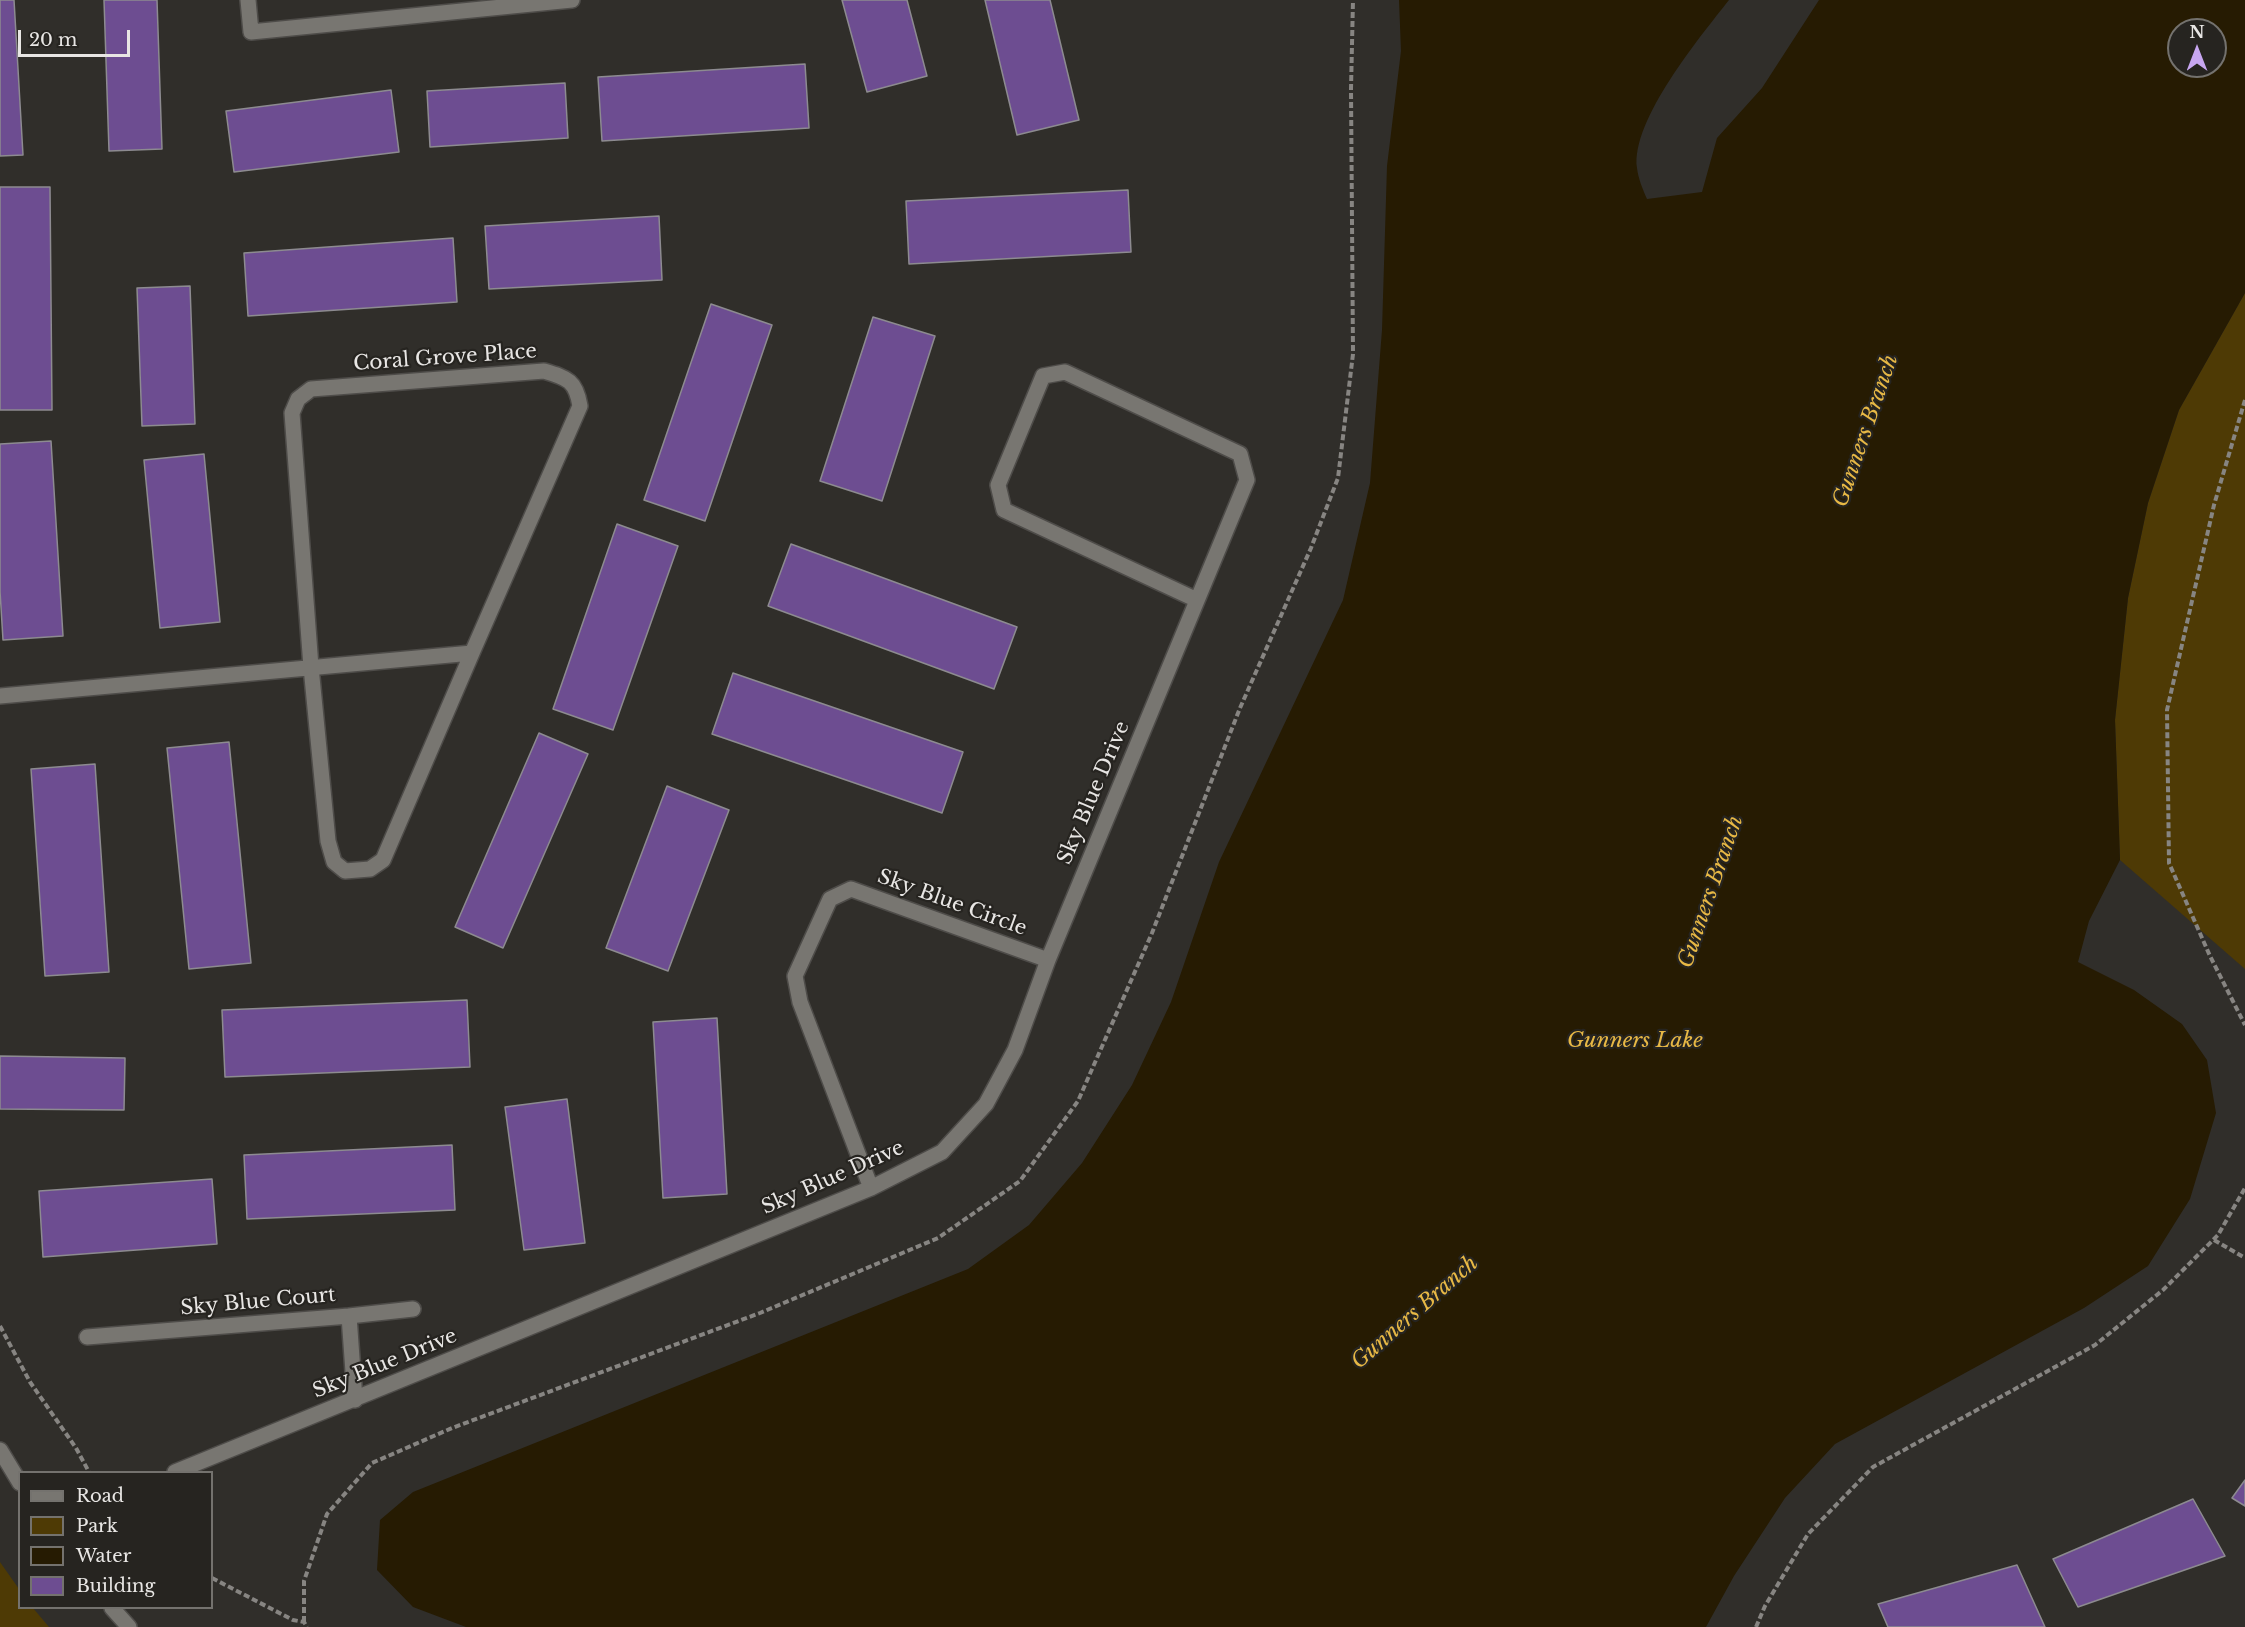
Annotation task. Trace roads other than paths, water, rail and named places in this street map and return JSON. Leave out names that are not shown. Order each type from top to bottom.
[{"type":"street","points":[[248,0],[251,32],[572,0]]},
{"type":"street","name":"Coral Grove Place","points":[[544,371],[563,376],[577,388],[580,406],[472,653],[383,860],[370,869],[345,871],[334,862],[328,841],[311,667],[292,413],[298,399],[311,388],[544,371]]},
{"type":"street","name":"Sky Blue Drive","points":[[180,1471],[871,1188],[942,1152],[986,1104],[1015,1050],[1048,960],[1247,480],[1240,454],[1065,372],[1043,376],[998,485],[1004,510],[1197,600]]},
{"type":"street","points":[[0,696],[472,653]]},
{"type":"street","name":"Sky Blue Circle","points":[[871,1188],[800,1002],[795,976],[830,899],[851,889],[1048,960]]},
{"type":"street","points":[[349,1316],[413,1309]]},
{"type":"street","name":"Sky Blue Court","points":[[87,1337],[349,1316],[355,1400]]},
{"type":"street","points":[[0,1450],[18,1480]]},
{"type":"street","points":[[113,1609],[129,1627]]},
{"type":"water","name":"Gunners Lake","points":[[1399,0],[1729,0],[1670,80],[1645,127],[1638,149],[1637,168],[1647,199],[1702,192],[1717,138],[1762,88],[1819,0],[2245,0],[2245,293],[2179,410],[2148,503],[2128,598],[2115,720],[2120,860],[2089,921],[2078,962],[2134,990],[2182,1024],[2207,1060],[2216,1113],[2190,1199],[2148,1266],[2084,1308],[1835,1444],[1785,1498],[1734,1576],[1706,1627],[466,1627],[413,1607],[377,1570],[380,1520],[413,1492],[968,1269],[1029,1225],[1082,1163],[1132,1085],[1171,1002],[1219,862],[1343,600],[1370,483],[1382,330],[1387,166],[1401,51]]},
{"type":"water label","name":"Gunners Branch","points":[[1866,431]]},
{"type":"water label","name":"Gunners Branch","points":[[1711,892]]},
{"type":"water label","name":"Gunners Branch","points":[[1415,1313]]}]
